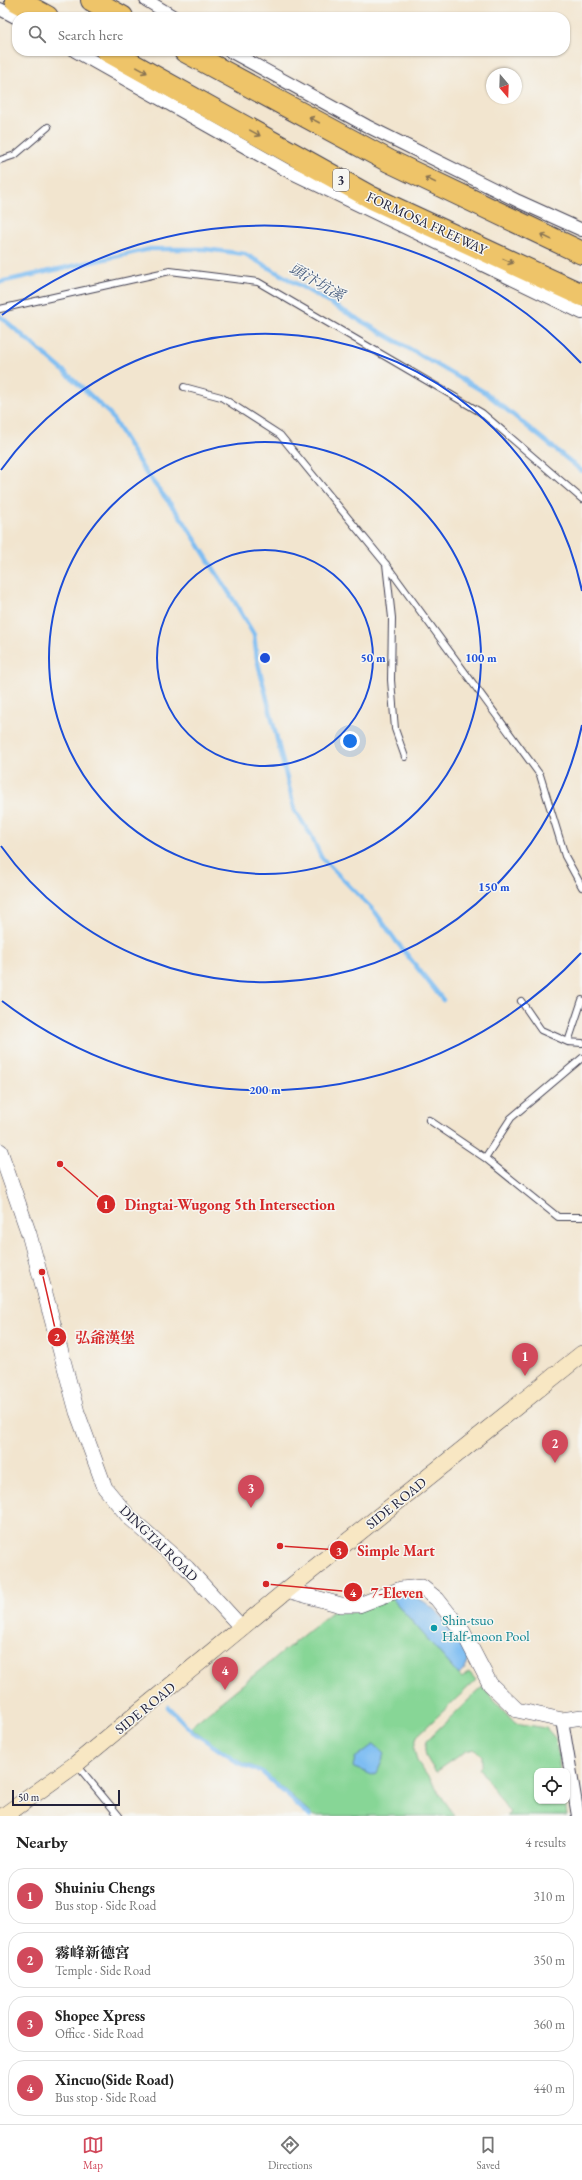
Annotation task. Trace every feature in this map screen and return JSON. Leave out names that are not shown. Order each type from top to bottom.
[{"type":"highway","points":[[16,0],[37,12]]},
{"type":"highway","points":[[92,0],[113,12]]},
{"type":"highway","name":"FORMOSA FREEWAY","points":[[117,56],[372,198],[582,295]]},
{"type":"highway","points":[[194,56],[389,161],[582,253]]},
{"type":"main road","name":"SIDE ROAD","points":[[4,1816],[76,1764],[287,1590],[582,1354]]},
{"type":"street","points":[[146,0],[166,12]]},
{"type":"street","points":[[0,8],[12,15]]},
{"type":"street","points":[[84,56],[286,170],[582,313]]},
{"type":"street","points":[[239,56],[367,126],[518,201],[582,230]]},
{"type":"street","name":"DINGTAI ROAD","points":[[0,1150],[29,1234],[77,1412],[105,1488],[129,1517],[187,1568],[242,1628]]},
{"type":"street","points":[[287,1590],[341,1605],[359,1605],[401,1589],[422,1587],[438,1599],[463,1632],[490,1684],[517,1710],[562,1720],[582,1717]]},
{"type":"street","points":[[562,1720],[578,1816]]},
{"type":"lane","points":[[0,160],[14,155],[48,127]]},
{"type":"lane","points":[[0,309],[170,271],[258,282],[482,413],[582,499]]},
{"type":"lane","points":[[184,387],[221,397],[280,435],[385,563],[540,775],[565,856],[582,887]]},
{"type":"lane","points":[[385,563],[392,618],[391,680],[396,729],[405,757]]},
{"type":"lane","points":[[568,1042],[582,1000]]},
{"type":"lane","points":[[521,1001],[541,1030],[568,1042],[582,1043]]},
{"type":"lane","points":[[485,1158],[511,1118],[582,1058]]},
{"type":"lane","points":[[429,1120],[485,1158],[558,1217],[582,1217]]},
{"type":"lane","points":[[76,1764],[119,1816]]},
{"type":"green space","points":[[390,1596],[462,1678],[469,1672],[476,1680],[417,1736],[414,1748],[417,1761],[455,1816],[314,1816],[262,1770],[234,1759],[190,1727],[333,1611],[350,1613]]},
{"type":"green space","points":[[482,1687],[515,1723],[546,1728],[556,1739],[560,1768],[534,1768],[534,1804],[565,1804],[567,1816],[506,1816],[510,1813],[479,1768],[482,1765],[482,1756],[475,1749],[466,1751],[436,1772],[427,1758],[425,1750],[426,1741]]},
{"type":"water","name":"Shin-tsuo Half-moon Pool","points":[[400,1593],[419,1599],[428,1604],[452,1628],[465,1648],[467,1657],[467,1665],[459,1675],[390,1596]]},
{"type":"water","points":[[374,1744],[385,1754],[377,1773],[372,1775],[353,1767],[355,1758]]},
{"type":"waterway","name":"頭汴坑溪","points":[[0,282],[150,249],[205,249],[245,254],[486,393],[582,471]]},
{"type":"waterway","points":[[0,316],[73,379],[110,414],[145,472],[183,520],[254,635],[257,659],[295,811],[311,835],[321,857],[376,913],[396,941],[443,1000]]},
{"type":"waterway","points":[[168,1707],[193,1732],[237,1762],[262,1772],[310,1816]]},
{"type":"place","name":"Dingtai-Wugong 5th Intersection","points":[[60,1164]]},
{"type":"place","name":"弘爺漢堡","points":[[42,1272]]},
{"type":"place","name":"Shuiniu Chengs","points":[[525,1376]]},
{"type":"place","name":"霧峰新德宮","points":[[555,1463]]},
{"type":"place","name":"Shopee Xpress","points":[[251,1508]]},
{"type":"place","name":"Simple Mart","points":[[280,1546]]},
{"type":"place","name":"7-Eleven","points":[[266,1584]]},
{"type":"place","name":"Shin-tsuo Half-moon Pool","points":[[434,1628]]},
{"type":"place","name":"Xincuo(Side Road)","points":[[225,1690]]}]
